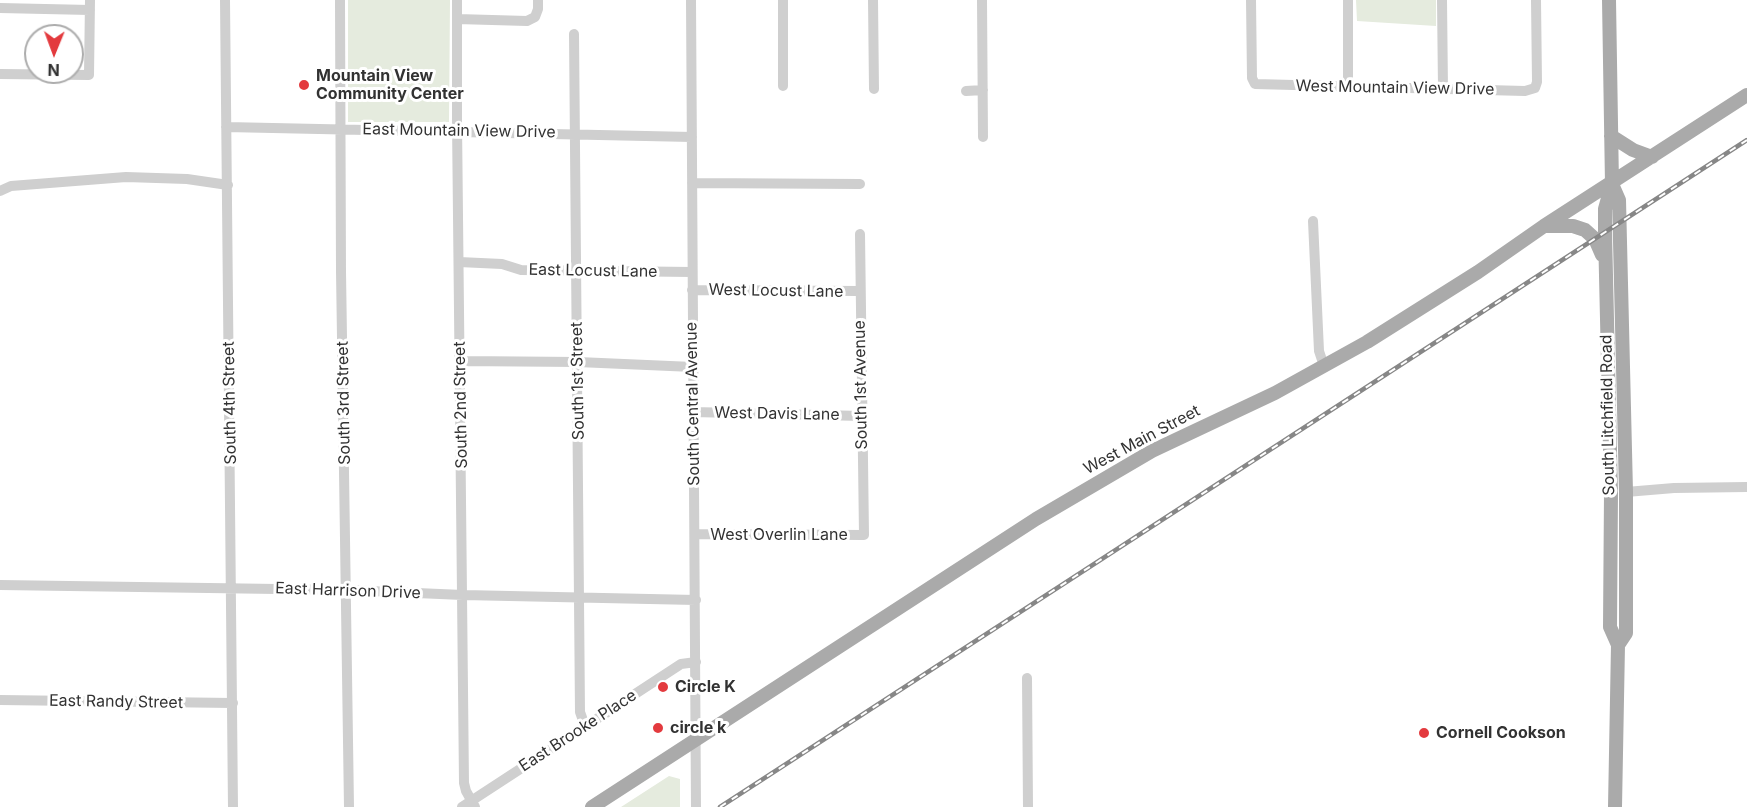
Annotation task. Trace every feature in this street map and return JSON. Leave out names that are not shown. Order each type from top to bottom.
[{"type":"main road","name":"South Litchfield Road","points":[[1609,0],[1612,184],[1605,208],[1605,266],[1611,493],[1610,627],[1622,639]]},
{"type":"main road","name":"West Main Street","points":[[592,807],[1036,519],[1152,452],[1275,393],[1367,342],[1747,95]]},
{"type":"main road","points":[[1611,136],[1633,150],[1652,157]]},
{"type":"main road","name":"South Litchfield Road","points":[[1612,184],[1619,200],[1626,492],[1615,807]]},
{"type":"main road","points":[[1544,226],[1573,226],[1585,230],[1595,239],[1605,266]]},
{"type":"main road","points":[[1611,493],[1626,492]]},
{"type":"street","name":"South 4th Street","points":[[225,0],[233,807]]},
{"type":"street","name":"South 3rd Street","points":[[340,0],[341,271],[349,807]]},
{"type":"street","name":"South 2nd Street","points":[[457,0],[464,783],[470,805]]},
{"type":"street","points":[[457,19],[527,21],[535,17],[538,0]]},
{"type":"street","name":"South Central Avenue","points":[[691,0],[696,807]]},
{"type":"street","points":[[783,0],[783,86]]},
{"type":"street","points":[[873,0],[874,89]]},
{"type":"street","points":[[982,0],[983,137]]},
{"type":"street","name":"West Mountain View Drive","points":[[1251,0],[1252,78],[1255,84],[1525,91],[1535,88],[1537,82],[1536,0]]},
{"type":"street","points":[[1348,0],[1348,88]]},
{"type":"street","points":[[1442,0],[1443,89]]},
{"type":"street","points":[[0,8],[90,5],[89,75],[0,74]]},
{"type":"street","name":"South 1st Street","points":[[574,34],[580,712],[585,726]]},
{"type":"street","points":[[966,91],[983,90]]},
{"type":"street","name":"East Mountain View Drive","points":[[226,127],[692,137]]},
{"type":"street","points":[[0,191],[11,186],[126,177],[187,179],[228,185]]},
{"type":"street","points":[[0,180],[11,186]]},
{"type":"street","points":[[692,183],[860,184]]},
{"type":"street","points":[[1313,221],[1319,351],[1324,366]]},
{"type":"street","name":"South 1st Avenue","points":[[860,234],[864,535]]},
{"type":"street","name":"East Locust Lane","points":[[459,262],[502,264],[521,270],[692,272]]},
{"type":"street","name":"West Locust Lane","points":[[692,290],[859,291]]},
{"type":"street","points":[[460,361],[693,366]]},
{"type":"street","name":"West Davis Lane","points":[[693,412],[862,416]]},
{"type":"street","points":[[1626,492],[1674,488],[1747,487]]},
{"type":"street","name":"West Overlin Lane","points":[[695,534],[864,535]]},
{"type":"street","name":"East Harrison Drive","points":[[0,585],[347,590],[696,600]]},
{"type":"street","name":"East Brooke Place","points":[[470,805],[681,664],[696,662]]},
{"type":"street","points":[[1027,678],[1028,807]]},
{"type":"street","name":"East Randy Street","points":[[0,700],[232,703]]},
{"type":"shaded area","points":[[348,0],[450,0],[449,122],[348,122]]},
{"type":"shaded area","points":[[1356,0],[1436,0],[1436,26],[1357,21]]},
{"type":"shaded area","points":[[669,776],[680,779],[680,807],[621,807]]},
{"type":"railway","points":[[720,807],[1747,140]]},
{"type":"place","name":"Mountain View Community Center","points":[[304,85]]},
{"type":"place","name":"Circle K","points":[[663,687]]},
{"type":"place","name":"circle k","points":[[658,728]]},
{"type":"place","name":"Cornell Cookson","points":[[1424,733]]}]
